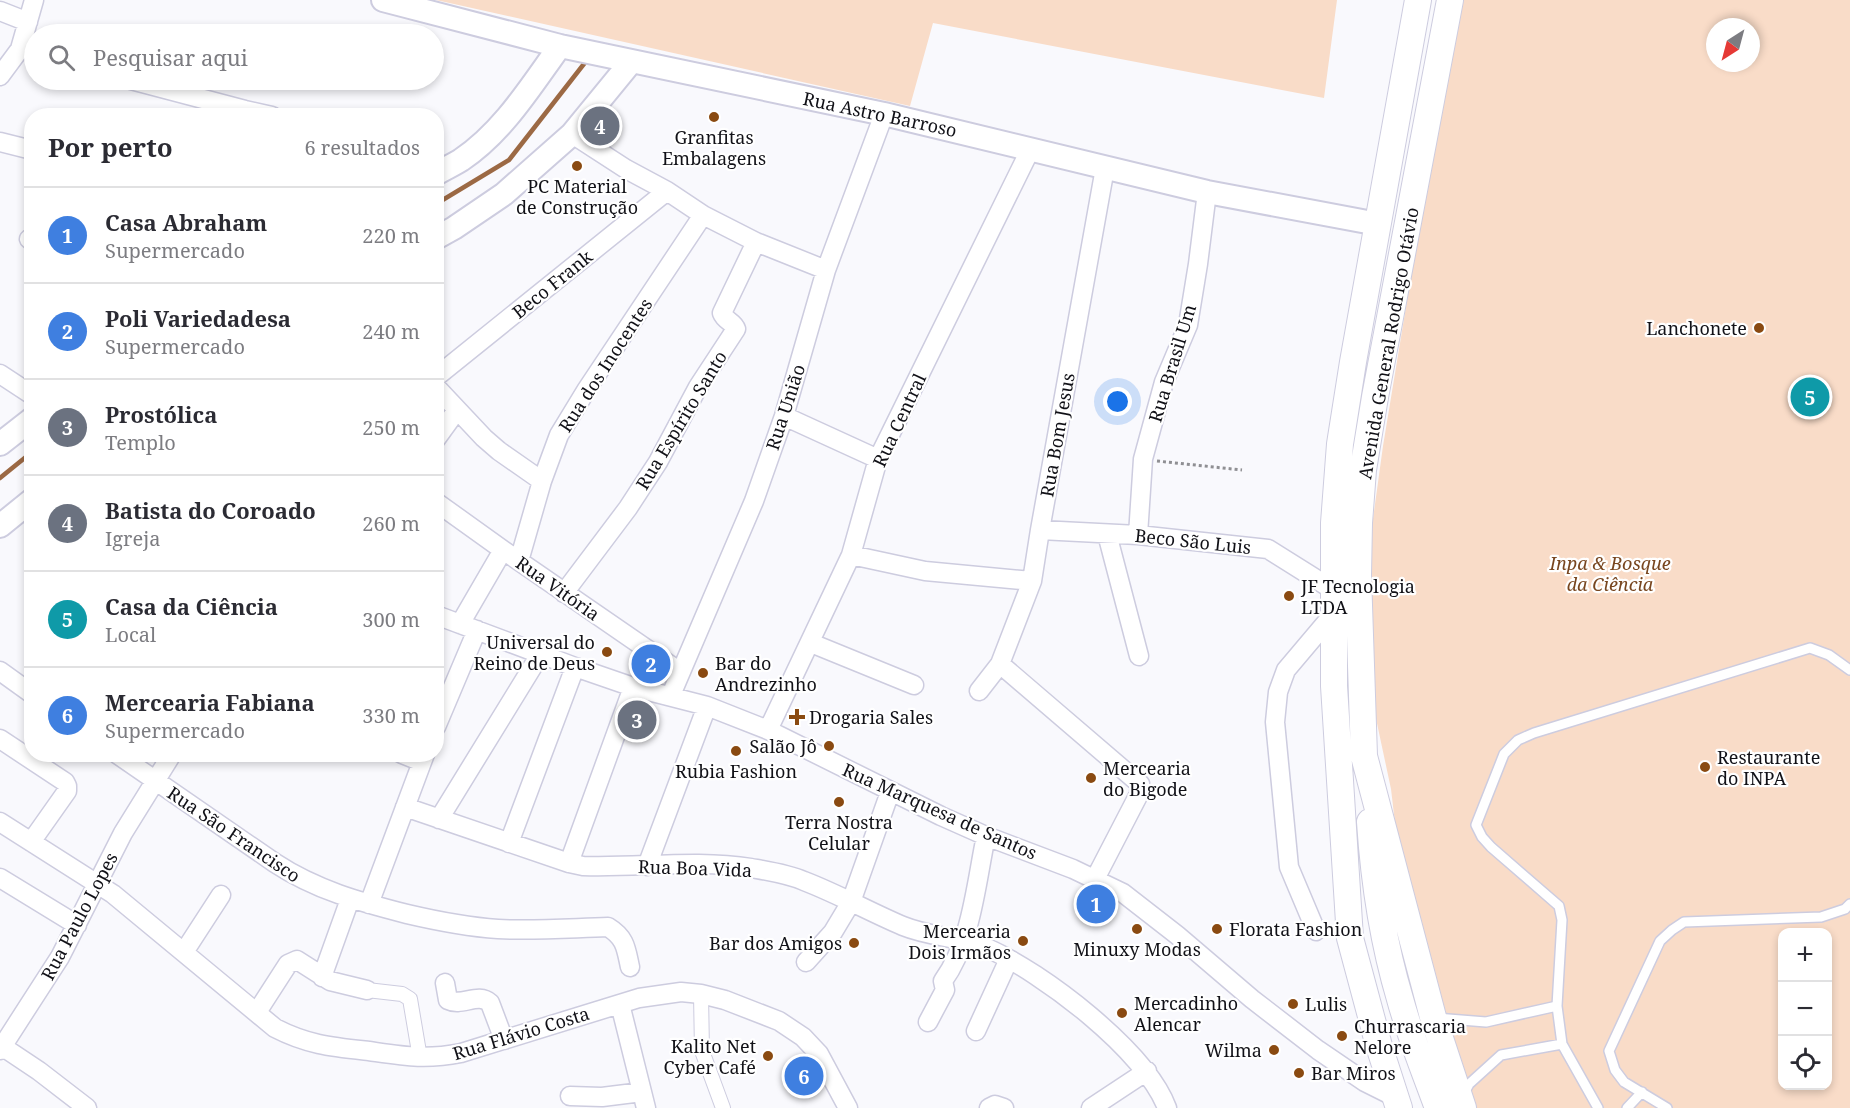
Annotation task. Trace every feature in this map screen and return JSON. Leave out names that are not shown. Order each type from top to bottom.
[{"type":"main road","name":"Avenida General Rodrigo Otávio","points":[[1397,1103],[1350,938],[1334,686],[1334,523],[1340,444],[1418,0]]},
{"type":"main road","name":"Avenida General Rodrigo Otávio","points":[[1450,0],[1375,397],[1364,470],[1359,523],[1358,575],[1364,756],[1454,1105]]},
{"type":"main road","points":[[1364,756],[1373,864],[1383,926],[1404,1012],[1454,1105]]},
{"type":"main road","points":[[1346,859],[1375,968],[1420,1108]]},
{"type":"street","points":[[0,11],[28,22],[34,0]]},
{"type":"street","name":"Rua Astro Barroso","points":[[383,0],[560,46],[884,114],[1207,192],[1378,224]]},
{"type":"street","points":[[444,170],[461,160],[513,111],[560,46]]},
{"type":"street","points":[[0,76],[24,54]]},
{"type":"street","points":[[444,234],[504,194],[572,134],[631,62]]},
{"type":"street","points":[[169,90],[237,108]]},
{"type":"street","name":"Rua União","points":[[671,695],[754,501],[784,416],[826,270],[884,114]]},
{"type":"street","points":[[572,134],[703,214],[756,242],[826,270]]},
{"type":"street","points":[[0,142],[24,148]]},
{"type":"street","name":"Rua Central","points":[[768,730],[851,555],[878,459],[1031,148]]},
{"type":"street","name":"Rua Bom Jesus","points":[[979,692],[1000,664],[1032,581],[1105,168]]},
{"type":"street","name":"Beco Frank","points":[[444,370],[667,191]]},
{"type":"street","name":"Rua Brasil Um","points":[[1138,535],[1143,459],[1164,382],[1188,325],[1207,192]]},
{"type":"street","name":"Rua dos Inocentes","points":[[519,561],[542,481],[559,435],[703,214]]},
{"type":"street","name":"Rua Espírito Santo","points":[[564,592],[628,508],[658,462],[698,387],[736,329],[722,313],[756,242]]},
{"type":"street","points":[[0,374],[24,390]]},
{"type":"street","points":[[444,396],[484,438],[542,481]]},
{"type":"street","points":[[444,428],[457,410]]},
{"type":"street","points":[[784,416],[878,459]]},
{"type":"street","points":[[0,444],[24,425]]},
{"type":"street","points":[[0,526],[24,506]]},
{"type":"street","name":"Rua Vitória","points":[[444,508],[680,672]]},
{"type":"street","name":"Beco São Luis","points":[[1040,530],[1138,535],[1268,549],[1335,602]]},
{"type":"street","points":[[1107,534],[1139,656]]},
{"type":"street","points":[[459,624],[503,550]]},
{"type":"street","points":[[851,555],[925,571],[1032,581]]},
{"type":"street","points":[[1316,931],[1289,867],[1275,722],[1278,693],[1286,670],[1335,602]]},
{"type":"street","name":"Rua Marquesa de Santos","points":[[444,618],[575,667],[633,687],[707,706],[768,730],[890,792],[986,836],[1095,879],[1123,893],[1318,1050],[1397,1103]]},
{"type":"street","points":[[444,708],[477,630]]},
{"type":"street","points":[[811,643],[914,685]]},
{"type":"street","points":[[439,819],[541,653]]},
{"type":"street","points":[[1000,664],[1140,784],[1139,794],[1095,879]]},
{"type":"street","points":[[508,843],[575,667]]},
{"type":"street","points":[[0,671],[24,688]]},
{"type":"street","points":[[569,863],[633,687]]},
{"type":"street","points":[[647,866],[707,706]]},
{"type":"street","points":[[1,741],[24,756]]},
{"type":"street","points":[[31,842],[68,791],[65,782],[34,762]]},
{"type":"street","name":"Rua São Francisco","points":[[128,762],[296,876],[316,887],[350,899],[435,920],[497,929],[608,927],[617,932],[624,941],[630,968]]},
{"type":"street","name":"Rua Paulo Lopes","points":[[1,1047],[42,988],[77,925],[123,832],[167,762]]},
{"type":"street","points":[[369,904],[422,762]]},
{"type":"street","points":[[806,962],[833,932],[851,902],[890,792]]},
{"type":"street","name":"Rua Boa Vida","points":[[405,807],[583,866],[695,865],[749,868],[803,880],[913,930],[965,940],[1024,967],[1108,1032],[1147,1071],[1167,1108]]},
{"type":"street","name":"Rua Flávio Costa","points":[[0,822],[129,906],[274,1028],[313,1044],[420,1058],[441,1057],[461,1053],[639,998],[681,992],[701,994],[725,1000],[770,1017],[803,1037],[819,1054],[848,1108]]},
{"type":"street","points":[[928,1022],[945,990],[943,981],[965,940],[986,836]]},
{"type":"street","points":[[0,878],[77,925]]},
{"type":"street","points":[[184,952],[221,895]]},
{"type":"street","points":[[322,977],[350,899]]},
{"type":"street","points":[[976,1030],[1009,959]]},
{"type":"street","points":[[257,1012],[288,964],[297,960],[322,977],[342,984],[368,990],[402,993],[410,999],[420,1058]]},
{"type":"street","points":[[445,983],[448,1000],[453,1002],[483,998],[487,1000],[504,1040]]},
{"type":"street","points":[[701,994],[702,1051],[723,1108]]},
{"type":"street","points":[[570,1096],[644,1100],[620,1004]]},
{"type":"street","points":[[1,1047],[39,1071],[87,1108]]},
{"type":"street","points":[[1091,1108],[1147,1071]]},
{"type":"street","points":[[989,1108],[996,1105],[1004,1108]]},
{"type":"lane","points":[[1598,1108],[1562,1044],[1557,1006],[1562,920],[1559,906],[1491,847],[1482,837],[1476,825],[1504,754],[1518,740],[1534,733],[1810,648],[1830,655],[1850,670]]},
{"type":"lane","points":[[1667,1108],[1624,1082],[1615,1070],[1609,1051],[1660,941],[1684,922],[1821,917],[1845,909],[1850,904]]},
{"type":"lane","points":[[1433,1017],[1486,1022],[1557,1006]]},
{"type":"lane","points":[[1454,1105],[1469,1084],[1501,1055],[1562,1044]]},
{"type":"lane","points":[[1627,1108],[1642,1092]]},
{"type":"path","points":[[1143,459],[1242,470]]},
{"type":"green space","points":[[436,0],[1337,0],[1324,98],[933,23],[910,106]]},
{"type":"green space","name":"Inpa & Bosque da Ciência","points":[[1460,0],[1850,0],[1850,1108],[1475,1108],[1433,973],[1397,840],[1391,789],[1375,714],[1369,620],[1372,526],[1383,446]]},
{"type":"waterway","points":[[444,199],[509,160],[587,60]]},
{"type":"waterway","points":[[0,478],[24,458]]},
{"type":"place","name":"Granfitas Embalagens","points":[[714,117]]},
{"type":"place","name":"Batista do Coroado","points":[[600,126]]},
{"type":"place","name":"PC Material de Construção","points":[[577,166]]},
{"type":"place","name":"Lanchonete","points":[[1759,328]]},
{"type":"place","name":"Casa da Ciência","points":[[1810,397]]},
{"type":"place","name":"JF Tecnologia LTDA","points":[[1289,596]]},
{"type":"place","name":"Universal do Reino de Deus","points":[[607,652]]},
{"type":"place","name":"Poli Variedadesa","points":[[651,664]]},
{"type":"place","name":"Bar do Andrezinho","points":[[703,673]]},
{"type":"place","name":"Drogaria Sales","points":[[797,717]]},
{"type":"place","name":"Prostólica","points":[[637,720]]},
{"type":"place","name":"Salão Jô","points":[[829,746]]},
{"type":"place","name":"Rubia Fashion","points":[[736,751]]},
{"type":"place","name":"Restaurante do INPA","points":[[1705,767]]},
{"type":"place","name":"Mercearia do Bigode","points":[[1091,778]]},
{"type":"place","name":"Terra Nostra Celular","points":[[839,802]]},
{"type":"place","name":"Casa Abraham","points":[[1096,904]]},
{"type":"place","name":"Minuxy Modas","points":[[1137,929]]},
{"type":"place","name":"Florata Fashion","points":[[1217,929]]},
{"type":"place","name":"Mercearia Dois Irmãos","points":[[1023,941]]},
{"type":"place","name":"Bar dos Amigos","points":[[854,943]]},
{"type":"place","name":"Lulis","points":[[1293,1004]]},
{"type":"place","name":"Mercadinho Alencar","points":[[1122,1013]]},
{"type":"place","name":"Churrascaria Nelore","points":[[1342,1036]]},
{"type":"place","name":"Wilma","points":[[1274,1050]]},
{"type":"place","name":"Kalito Net Cyber Café","points":[[768,1056]]},
{"type":"place","name":"Bar Miros","points":[[1299,1073]]},
{"type":"place","name":"Mercearia Fabiana","points":[[804,1076]]}]
